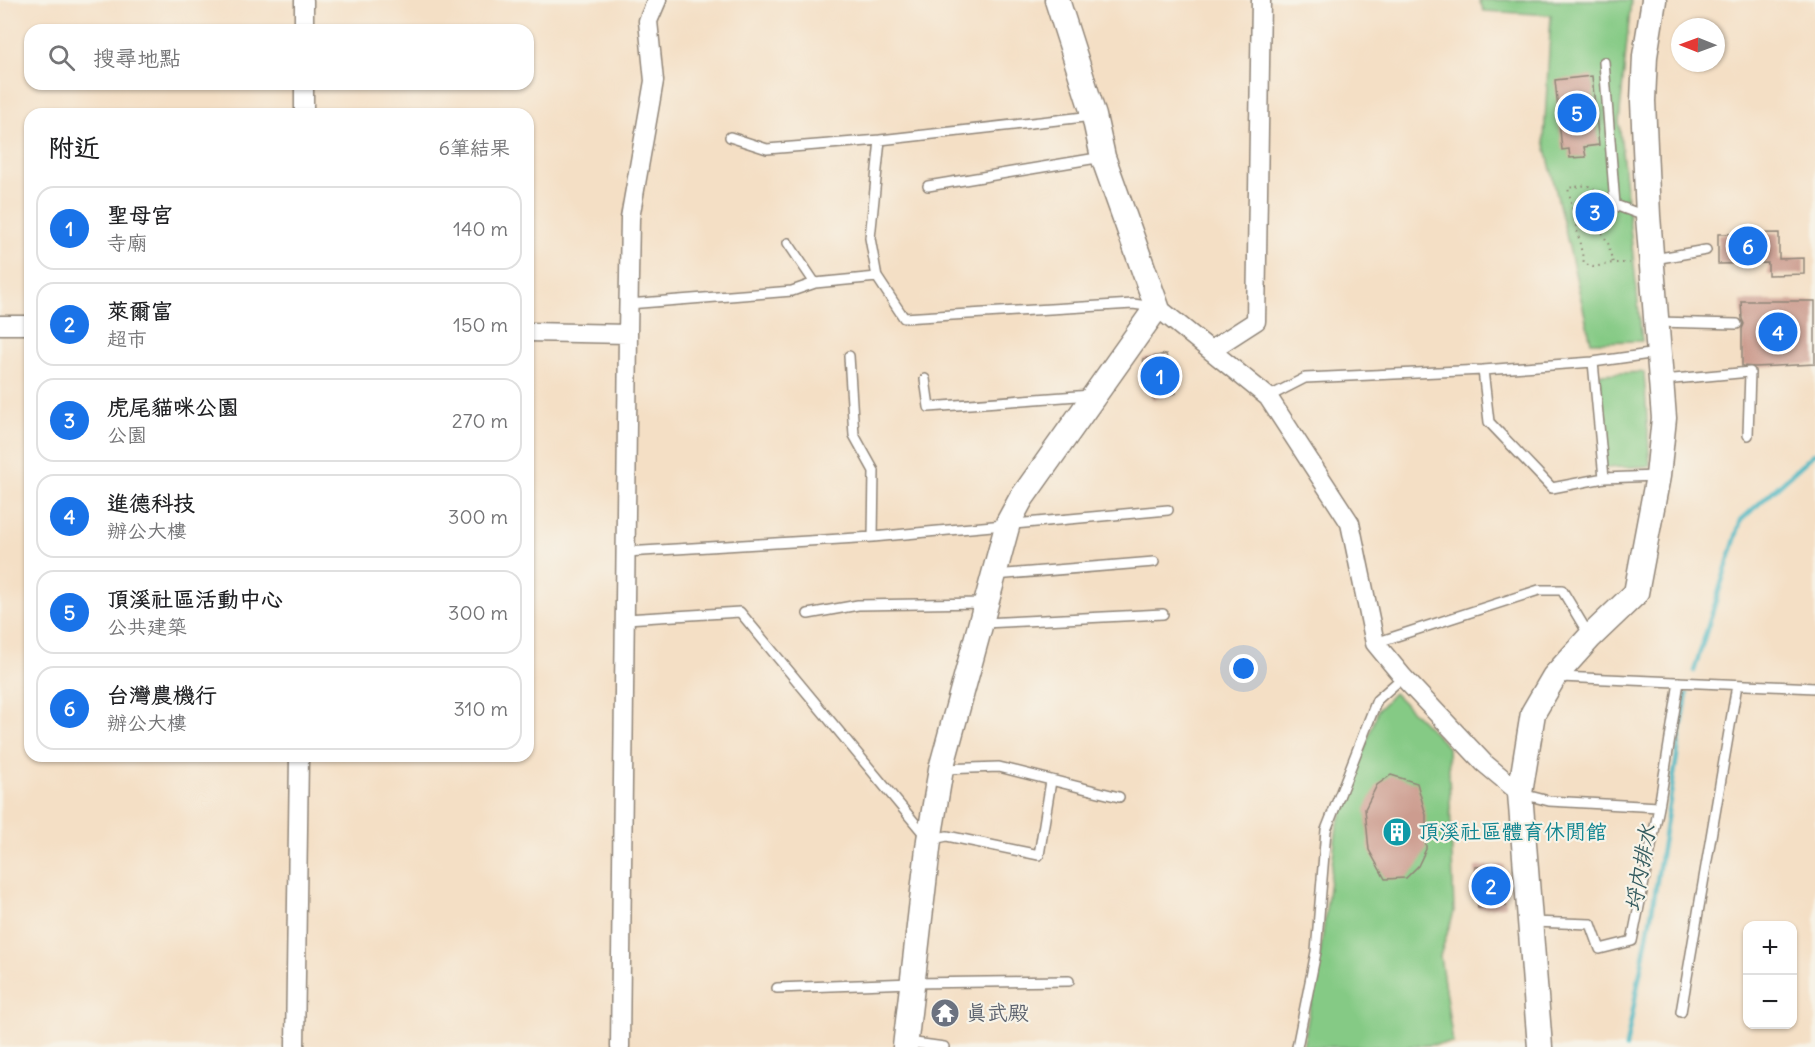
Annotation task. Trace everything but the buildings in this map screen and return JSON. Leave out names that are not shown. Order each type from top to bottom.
[{"type":"street","points":[[304,0],[304,24]]},
{"type":"street","points":[[620,1047],[630,218],[654,81],[648,21],[657,0]]},
{"type":"street","points":[[1057,0],[1094,116],[1103,158],[1156,307],[1268,397],[1350,523],[1375,643],[1403,677],[1484,763],[1520,793]]},
{"type":"street","points":[[1211,350],[1256,321],[1261,0]]},
{"type":"street","points":[[1540,1047],[1520,793],[1533,713],[1554,677],[1590,637],[1636,593],[1658,476],[1664,418],[1656,322],[1645,261],[1648,216],[1643,101],[1645,56],[1654,0]]},
{"type":"street","points":[[304,90],[304,108]]},
{"type":"street","points":[[905,1044],[929,840],[941,769],[1008,523],[1021,499],[1156,307]]},
{"type":"street","points":[[0,325],[24,325]]},
{"type":"street","points":[[534,332],[628,334]]},
{"type":"street","points":[[295,1047],[299,762]]},
{"type":"lane","points":[[1604,62],[1616,205],[1648,216]]},
{"type":"lane","points":[[730,137],[767,149],[880,140],[1094,116]]},
{"type":"lane","points":[[880,140],[870,238],[877,277],[904,318],[1133,304],[1156,307]]},
{"type":"lane","points":[[928,186],[1103,158]]},
{"type":"lane","points":[[788,243],[815,283]]},
{"type":"lane","points":[[1645,261],[1706,250]]},
{"type":"lane","points":[[628,304],[792,291],[815,283],[877,277]]},
{"type":"lane","points":[[1656,322],[1737,324]]},
{"type":"lane","points":[[1268,397],[1305,378],[1483,370],[1593,362],[1659,353]]},
{"type":"lane","points":[[849,356],[854,435],[874,471],[873,537]]},
{"type":"lane","points":[[1593,362],[1604,478]]},
{"type":"lane","points":[[1483,370],[1489,422],[1552,488],[1604,478],[1658,476]]},
{"type":"lane","points":[[1661,381],[1750,372],[1748,435]]},
{"type":"lane","points":[[925,379],[929,406],[1094,395]]},
{"type":"lane","points":[[626,552],[873,537],[1168,510]]},
{"type":"lane","points":[[994,576],[1155,562]]},
{"type":"lane","points":[[1375,643],[1539,590],[1562,590],[1590,637]]},
{"type":"lane","points":[[808,614],[858,605],[984,613],[1163,614]]},
{"type":"lane","points":[[626,619],[740,612],[929,840],[947,836],[1039,855],[1051,782]]},
{"type":"lane","points":[[1297,1047],[1316,952],[1326,830],[1377,700],[1403,677]]},
{"type":"lane","points":[[1554,677],[1815,688]]},
{"type":"lane","points":[[1530,922],[1591,924],[1600,949],[1632,941],[1659,807],[1679,682]]},
{"type":"lane","points":[[1681,1012],[1737,685]]},
{"type":"lane","points":[[941,769],[999,768],[1119,797]]},
{"type":"lane","points":[[1520,793],[1549,801],[1659,807]]},
{"type":"lane","points":[[777,988],[1069,981]]},
{"type":"lane","points":[[905,1044],[944,1047]]},
{"type":"path","points":[[1603,199],[1598,192],[1587,185],[1568,189],[1584,263],[1593,267],[1645,261]]},
{"type":"path","points":[[1608,206],[1600,220],[1600,232],[1609,245],[1612,263]]},
{"type":"green space","points":[[1479,0],[1631,0],[1619,122],[1642,341],[1591,342],[1544,140],[1551,15],[1484,11]]},
{"type":"green space","points":[[1644,372],[1650,466],[1604,468],[1600,374]]},
{"type":"green space","points":[[1394,693],[1448,747],[1454,912],[1440,956],[1453,1043],[1404,1047],[1303,1047],[1320,955],[1337,827],[1378,710]]},
{"type":"waterway","name":"埒內排水","points":[[1694,671],[1741,520],[1815,453]]},
{"type":"waterway","name":"埒內排水","points":[[1626,1047],[1653,905],[1687,694]]},
{"type":"place","name":"頂溪社區活動中心","points":[[1577,113]]},
{"type":"place","name":"虎尾貓咪公園","points":[[1595,212]]},
{"type":"place","name":"台灣農機行","points":[[1748,246]]},
{"type":"place","name":"進德科技","points":[[1778,332]]},
{"type":"place","name":"聖母宮","points":[[1160,376]]},
{"type":"place","name":"頂溪社區體育休閒館","points":[[1397,832]]},
{"type":"place","name":"萊爾富","points":[[1491,886]]},
{"type":"place","name":"真武殿","points":[[945,1013]]}]
